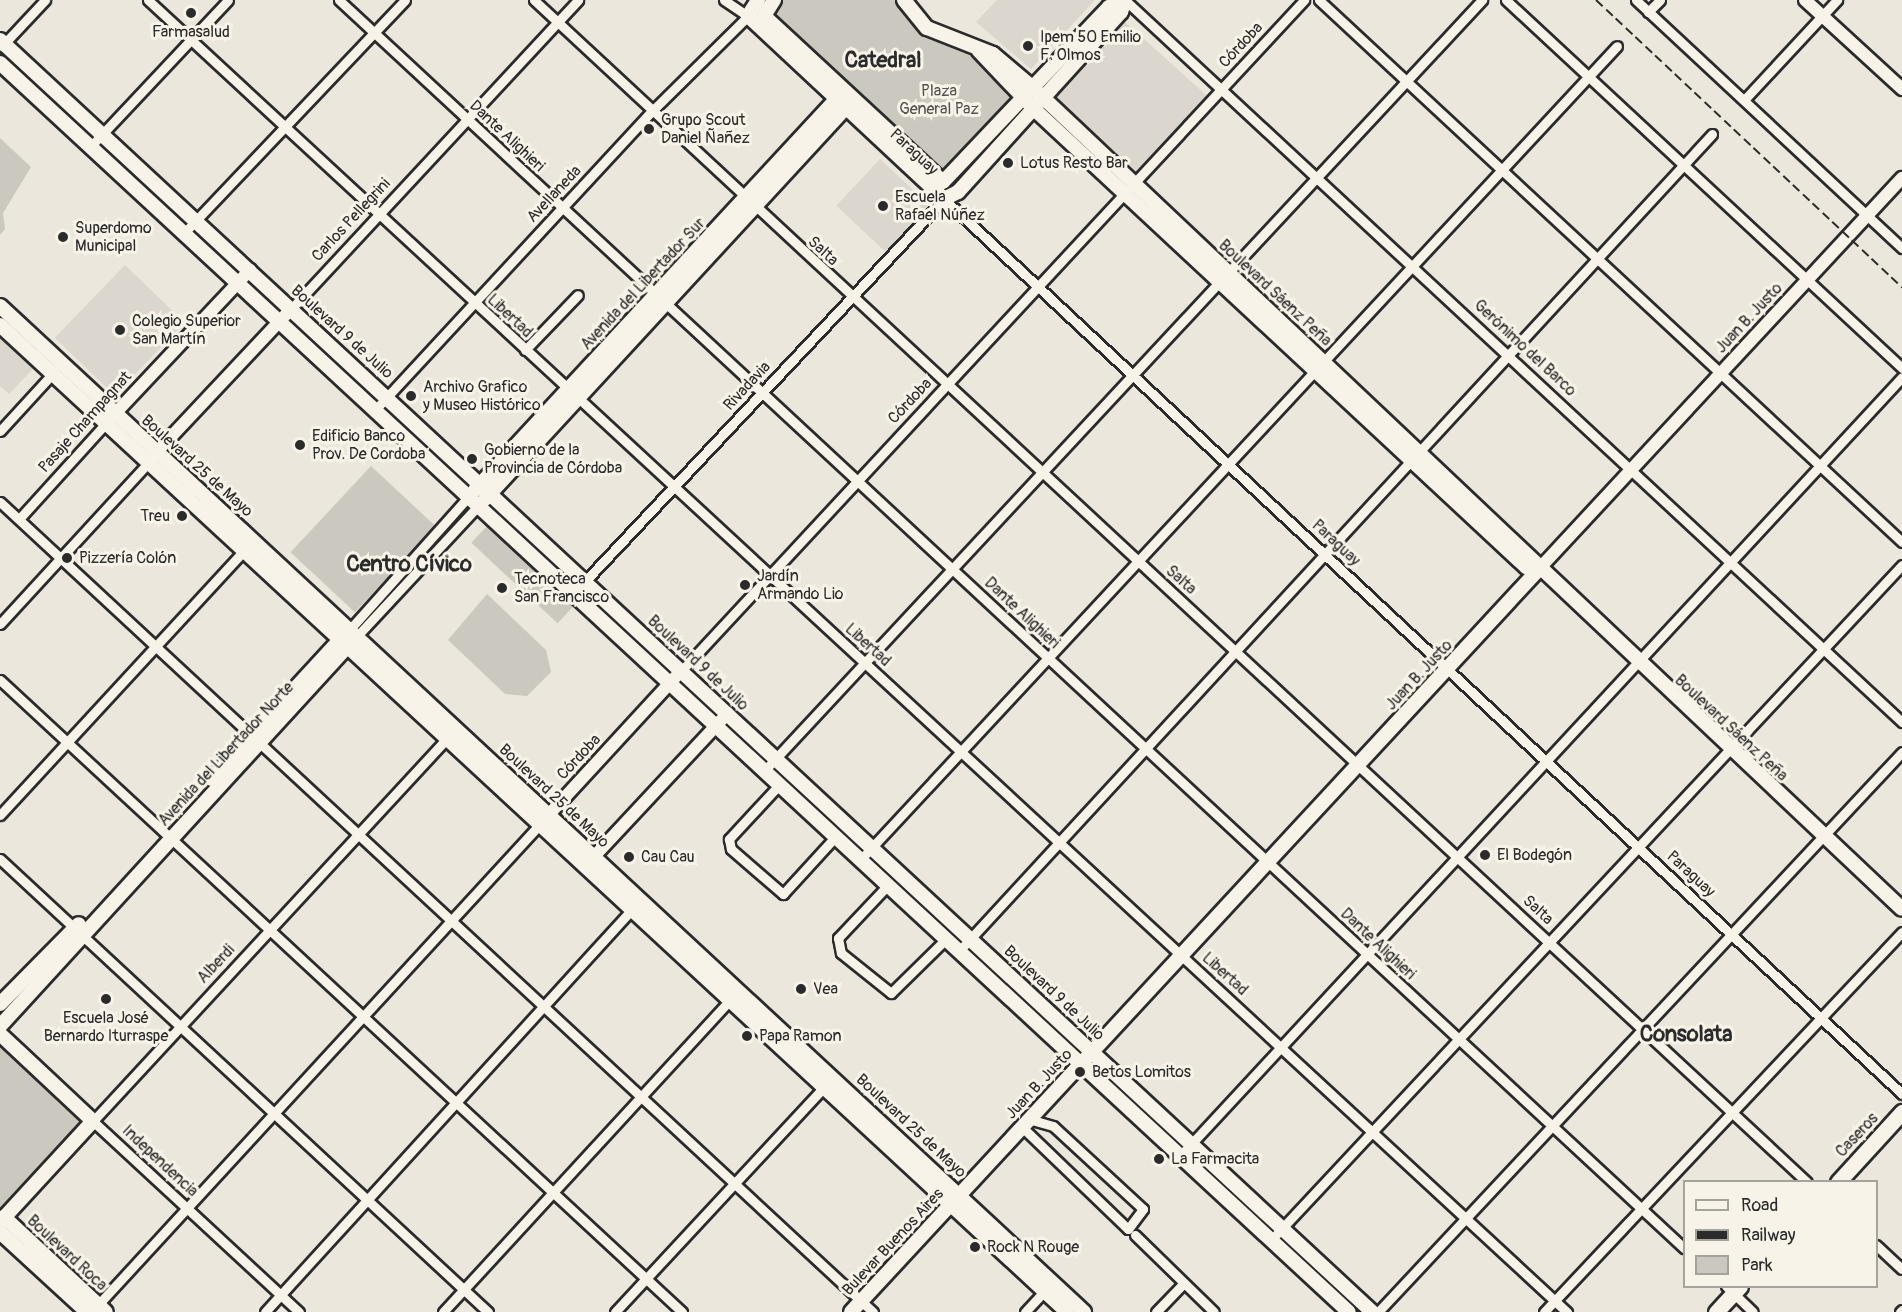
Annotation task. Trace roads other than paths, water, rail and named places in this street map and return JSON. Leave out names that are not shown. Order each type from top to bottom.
[{"type":"main road","name":"Avellaneda","points":[[748,16],[758,0]]},
{"type":"main road","points":[[748,16],[764,16],[774,0]]},
{"type":"main road","name":"Boulevard Sáenz Peña","points":[[904,0],[927,28],[1002,60],[1038,93],[1129,189]]},
{"type":"main road","name":"Rivadavia","points":[[944,199],[1038,93],[1113,3],[1125,0]]},
{"type":"main road","name":"Paraguay","points":[[748,16],[843,101],[944,199]]},
{"type":"main road","name":"Paraguay","points":[[764,16],[843,101],[943,182]]},
{"type":"main road","name":"Boulevard 9 de Julio","points":[[1,44],[197,219],[291,309],[1372,1312]]},
{"type":"main road","name":"Boulevard Sáenz Peña","points":[[979,51],[1028,104],[1129,189],[1416,455],[1535,558],[1539,569],[1637,663],[1902,909]]},
{"type":"main road","name":"Boulevard 9 de Julio","points":[[0,63],[1349,1312]]},
{"type":"main road","name":"Avenida del Libertador Sur","points":[[473,502],[568,389],[661,298],[843,101]]},
{"type":"main road","name":"Rivadavia","points":[[943,182],[1028,104]]},
{"type":"main road","points":[[943,182],[944,199]]},
{"type":"main road","name":"Avenida del Libertador Sur","points":[[486,488],[579,399],[661,298]]},
{"type":"main road","name":"Boulevard 25 de Mayo","points":[[0,306],[58,369],[152,457],[350,637],[1048,1287],[1084,1312]]},
{"type":"main road","name":"Boulevard 25 de Mayo","points":[[0,325],[58,369]]},
{"type":"main road","name":"Juan B. Justo","points":[[955,1199],[1539,569]]},
{"type":"main road","name":"Avenida del Libertador Norte","points":[[0,1026],[78,931],[350,637]]},
{"type":"main road","name":"Avenida del Libertador Norte","points":[[0,1004],[78,931]]},
{"type":"main road","name":"Independencia","points":[[0,1034],[93,1121]]},
{"type":"main road","name":"Caseros","points":[[1840,1180],[1902,1112]]},
{"type":"main road","name":"Alberdi","points":[[2,1220],[93,1121]]},
{"type":"main road","name":"Bulevar Buenos Aires","points":[[851,1312],[955,1199]]},
{"type":"main road","name":"Boulevard Roca","points":[[2,1220],[96,1310]]},
{"type":"main road","name":"Boulevard Roca","points":[[0,1232],[96,1310]]},
{"type":"main road","name":"Boulevard 25 de Mayo","points":[[1048,1287],[1067,1312]]},
{"type":"main road","points":[[1716,1312],[1733,1289]]},
{"type":"street","points":[[1,44],[45,0]]},
{"type":"street","name":"Libertad","points":[[148,0],[674,488],[1283,1047],[1466,1222],[1567,1312]]},
{"type":"street","points":[[91,146],[228,0]]},
{"type":"street","name":"Dante Alighieri","points":[[339,0],[1683,1247]]},
{"type":"street","points":[[184,233],[405,0]]},
{"type":"street","name":"Salta","points":[[534,0],[853,299],[1360,762],[1805,1180]]},
{"type":"street","name":"Carlos Pellegrini","points":[[152,457],[578,0]]},
{"type":"street","name":"Paraguay","points":[[724,0],[748,16]]},
{"type":"street","name":"Gerónimo del Barco","points":[[1125,0],[1902,722]]},
{"type":"street","name":"Córdoba","points":[[545,819],[1304,0]]},
{"type":"street","points":[[1319,0],[1902,542]]},
{"type":"street","points":[[764,771],[867,665],[1319,180],[1482,0]]},
{"type":"street","points":[[1506,0],[1902,368]]},
{"type":"street","points":[[1636,0],[1902,248]]},
{"type":"street","points":[[1648,12],[1660,0]]},
{"type":"street","points":[[1805,0],[1902,89]]},
{"type":"street","points":[[1744,100],[1836,0]]},
{"type":"street","name":"Avellaneda","points":[[374,411],[476,304],[652,111],[748,16]]},
{"type":"street","points":[[861,859],[1141,564],[1617,46]]},
{"type":"street","points":[[959,951],[1712,134]]},
{"type":"street","name":"Juan B. Justo","points":[[1539,569],[1902,178]]},
{"type":"street","name":"Paraguay","points":[[944,199],[1036,289],[1134,377],[1902,1094]]},
{"type":"street","name":"Rivadavia","points":[[573,594],[853,299],[944,199]]},
{"type":"street","name":"Pasaje Champagnat","points":[[19,519],[110,418],[250,270]]},
{"type":"street","points":[[525,350],[578,295]]},
{"type":"street","points":[[0,431],[58,369]]},
{"type":"street","points":[[1180,1156],[1902,377]]},
{"type":"street","points":[[0,624],[152,457]]},
{"type":"street","points":[[0,502],[873,1312]]},
{"type":"street","name":"Avenida del Libertador Norte","points":[[350,637],[473,502]]},
{"type":"street","name":"Avenida del Libertador Norte","points":[[350,637],[473,502]]},
{"type":"street","points":[[0,815],[248,545]]},
{"type":"street","points":[[1271,1240],[1459,1039],[1548,939],[1730,750],[1902,565]]},
{"type":"street","points":[[0,680],[682,1312]]},
{"type":"street","points":[[590,861],[728,713]]},
{"type":"street","name":"Alberdi","points":[[93,1121],[452,734]]},
{"type":"street","points":[[1377,1312],[1466,1222],[1902,752]]},
{"type":"street","points":[[779,784],[729,839],[731,849],[780,893],[786,892],[836,836]]},
{"type":"street","points":[[96,1310],[545,819]]},
{"type":"street","points":[[0,860],[489,1312]]},
{"type":"street","points":[[888,885],[838,938],[841,953],[880,989],[895,992],[946,939]]},
{"type":"street","points":[[265,1312],[637,905]]},
{"type":"street","points":[[1544,1312],[1822,1020],[1902,932]]},
{"type":"street","points":[[443,1312],[735,995]]},
{"type":"street","points":[[615,1312],[829,1082]]},
{"type":"street","name":"Independencia","points":[[93,1121],[299,1312]]},
{"type":"street","points":[[1025,1123],[1053,1126],[1143,1212],[1132,1232]]},
{"type":"street","points":[[1025,1123],[1214,1312]]},
{"type":"street","points":[[1878,1247],[1902,1269]]},
{"type":"street","points":[[1156,1312],[1185,1283]]},
{"type":"street","points":[[1025,1312],[1048,1287]]},
{"type":"street","points":[[1733,1289],[1753,1312]]},
{"type":"railway","points":[[1596,0],[1902,287]]},
{"type":"place","name":"Farmasalud","points":[[191,13]]},
{"type":"place","name":"Ipem 50 Emilio F. Olmos","points":[[1028,46]]},
{"type":"place","name":"Grupo Scout Daniel Ñañez","points":[[649,129]]},
{"type":"place","name":"Lotus Resto Bar","points":[[1008,163]]},
{"type":"place","name":"Escuela Rafael Núñez","points":[[883,206]]},
{"type":"place","name":"Superdomo Municipal","points":[[63,237]]},
{"type":"place","name":"Colegio Superior San Martín","points":[[120,330]]},
{"type":"place","name":"Archivo Grafico y Museo Histórico","points":[[411,396]]},
{"type":"place","name":"Edificio Banco Prov. De Cordoba","points":[[300,445]]},
{"type":"place","name":"Gobierno de la Provincia de Córdoba","points":[[472,459]]},
{"type":"place","name":"Treu","points":[[182,516]]},
{"type":"place","name":"Pizzería Colón","points":[[67,558]]},
{"type":"place","name":"Jardín Armando Lio","points":[[745,585]]},
{"type":"place","name":"Tecnoteca San Francisco","points":[[502,588]]},
{"type":"place","name":"El Bodegón","points":[[1485,855]]},
{"type":"place","name":"Cau Cau","points":[[629,857]]},
{"type":"place","name":"Vea","points":[[801,989]]},
{"type":"place","name":"Escuela José Bernardo Iturraspe","points":[[106,999]]},
{"type":"place","name":"Papa Ramon","points":[[747,1036]]},
{"type":"place","name":"Betos Lomitos","points":[[1080,1072]]},
{"type":"place","name":"La Farmacita","points":[[1159,1159]]},
{"type":"place","name":"Rock N Rouge","points":[[975,1247]]},
{"type":"district","name":"Catedral","points":[[883,61]]},
{"type":"district","name":"Centro Cívico","points":[[409,565]]},
{"type":"district","name":"Consolata","points":[[1686,1035]]},
{"type":"park label","name":"Plaza General Paz","points":[[939,100]]}]
